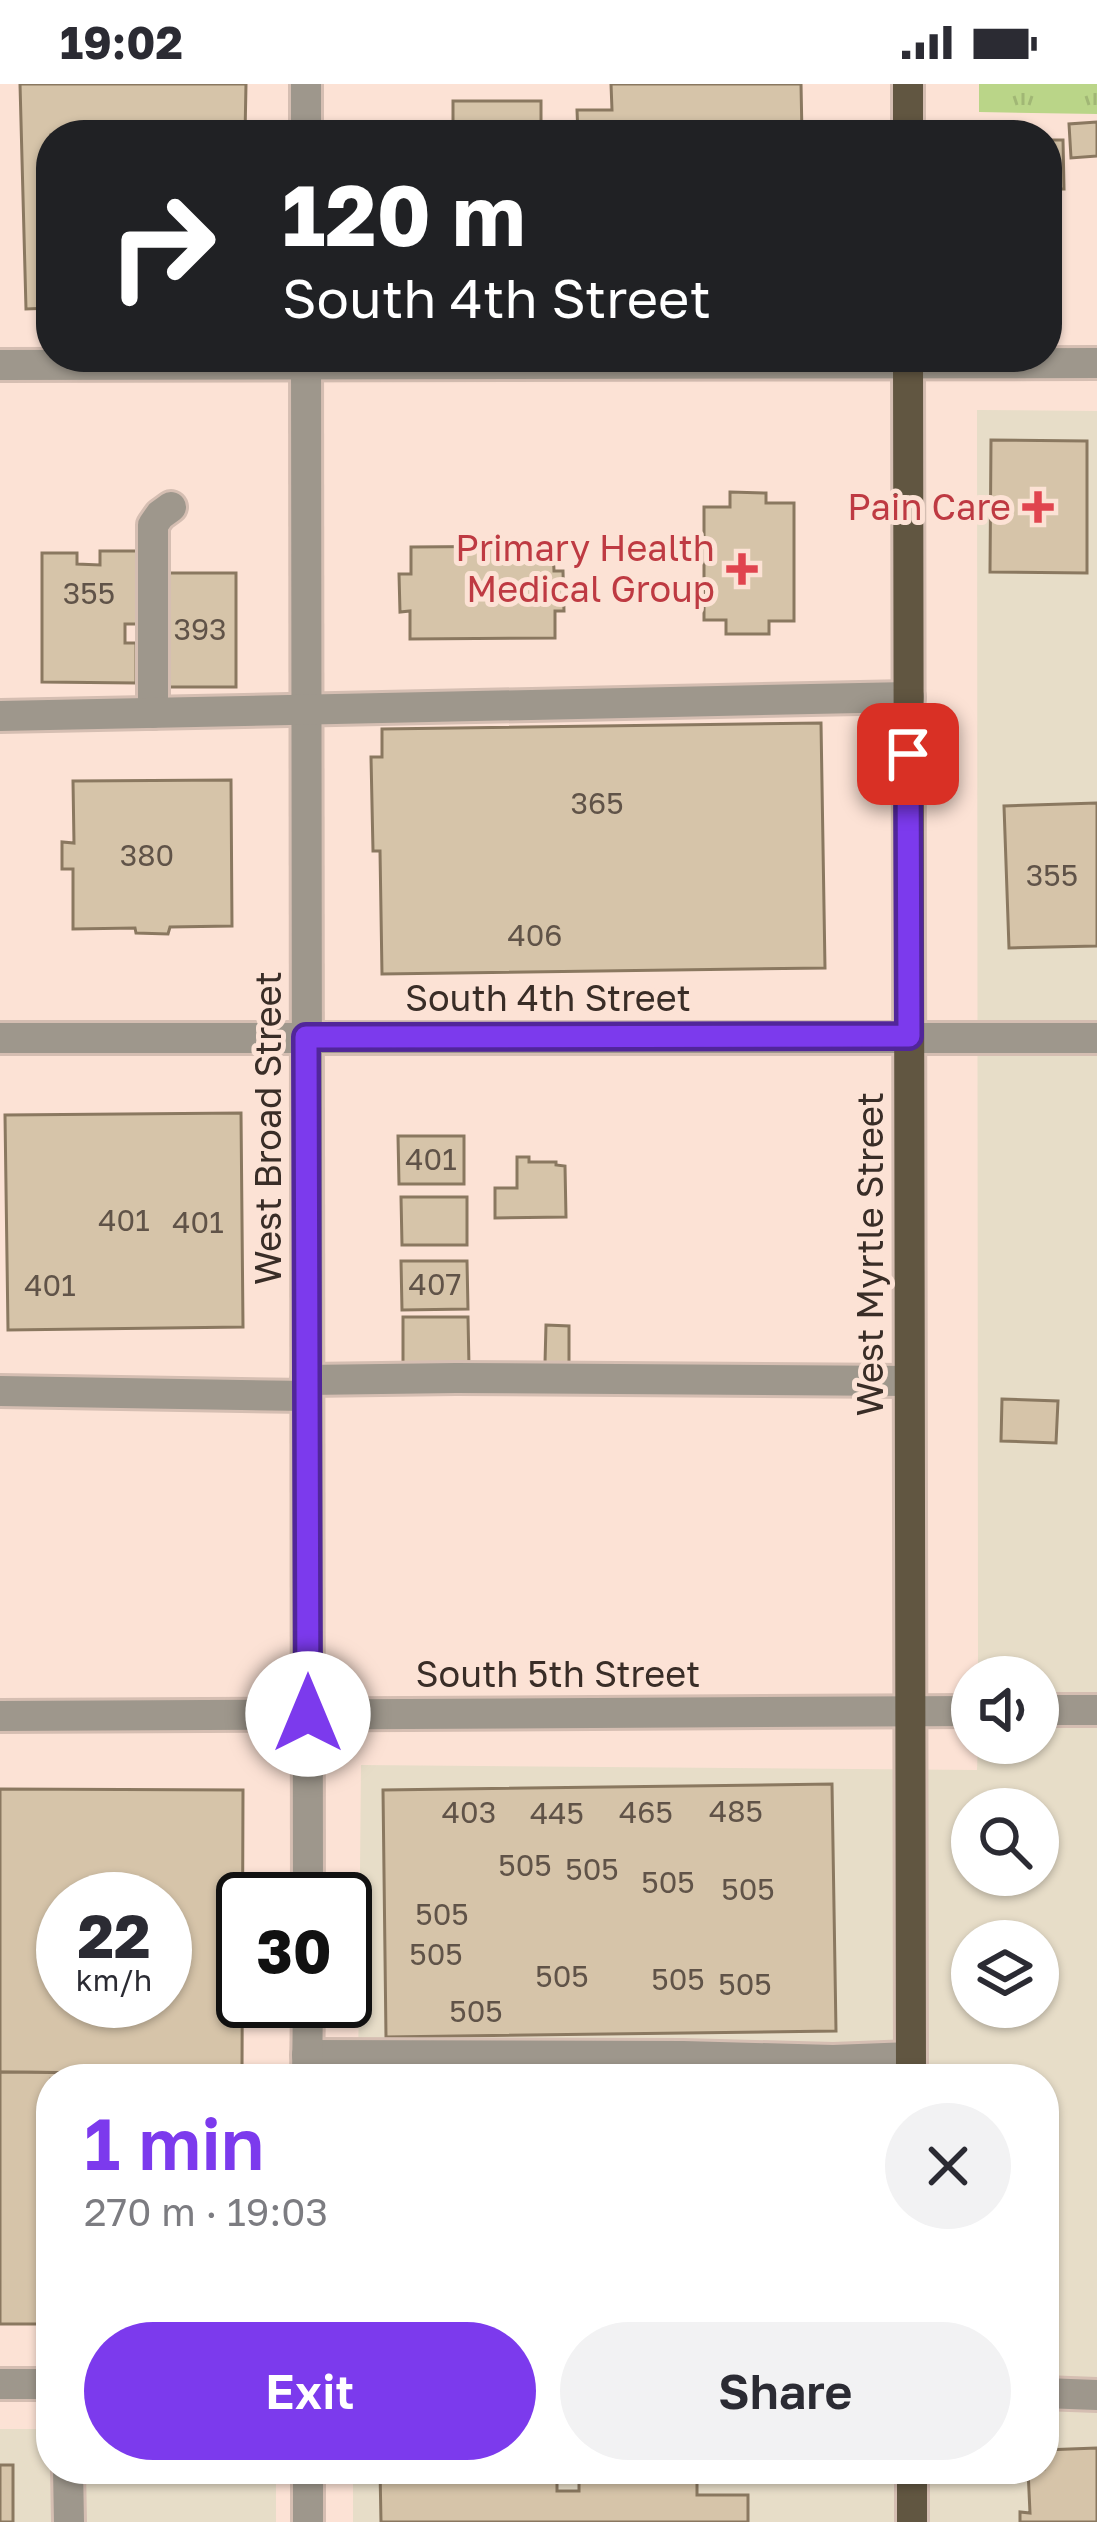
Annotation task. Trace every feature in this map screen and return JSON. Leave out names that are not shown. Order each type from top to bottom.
[{"type":"main road","points":[[908,84],[908,120]]},
{"type":"main road","name":"West Myrtle Street","points":[[908,372],[911,2064]]},
{"type":"main road","points":[[912,2484],[912,2522]]},
{"type":"street","points":[[306,84],[306,120]]},
{"type":"street","points":[[1062,362],[1097,363]]},
{"type":"street","points":[[0,365],[36,365]]},
{"type":"street","name":"West Broad Street","points":[[306,372],[308,1872]]},
{"type":"street","points":[[153,712],[153,525],[171,507]]},
{"type":"street","points":[[0,716],[909,697]]},
{"type":"street","name":"South 4th Street","points":[[0,1038],[1097,1038]]},
{"type":"street","points":[[0,1390],[307,1388],[456,1378],[909,1382]]},
{"type":"street","points":[[1059,1710],[1097,1710]]},
{"type":"street","name":"South 5th Street","points":[[0,1716],[951,1711]]},
{"type":"street","points":[[308,2028],[308,2064]]},
{"type":"street","points":[[404,2064],[661,2056],[872,2064]]},
{"type":"street","points":[[0,2384],[36,2384]]},
{"type":"street","points":[[1059,2393],[1097,2395]]},
{"type":"street","points":[[68,2484],[69,2522]]},
{"type":"street","points":[[308,2484],[308,2522]]},
{"type":"shaded area","points":[[977,410],[1097,411],[1097,2522],[353,2522],[353,2484],[1059,2484],[1059,2064],[358,2064],[358,2028],[372,2028],[372,1872],[360,1872],[361,1765],[977,1770],[977,1764],[1059,1764],[1059,1656],[978,1656]]},
{"type":"shaded area","points":[[0,2429],[36,2429],[36,2484],[276,2484],[276,2522],[0,2522]]},
{"type":"green space","points":[[979,84],[1097,84],[1097,114],[979,112]]},
{"type":"building","points":[[20,84],[246,84],[245,120],[36,120],[36,309],[26,309]]},
{"type":"building","points":[[611,84],[801,84],[802,120],[577,120],[577,110],[612,110]]},
{"type":"building","points":[[453,101],[541,101],[541,120],[453,120]]},
{"type":"building","points":[[1097,122],[1097,156],[1071,158],[1069,124]]},
{"type":"building","name":"Pain Care","points":[[991,440],[1087,441],[1087,573],[990,572]]},
{"type":"building","points":[[730,492],[766,493],[766,503],[794,503],[794,621],[769,621],[769,634],[726,634],[726,620],[704,620],[704,507],[730,507]]},
{"type":"building","points":[[553,546],[554,571],[563,571],[564,611],[555,611],[555,638],[410,639],[410,611],[400,612],[399,574],[411,574],[411,547]]},
{"type":"building","points":[[100,551],[137,551],[137,624],[125,624],[125,643],[136,643],[136,683],[42,682],[42,553],[77,553],[77,564],[100,565]]},
{"type":"building","points":[[164,573],[236,573],[236,687],[164,687]]},
{"type":"building","points":[[821,723],[825,968],[382,974],[380,851],[373,851],[371,757],[382,757],[382,729]]},
{"type":"building","points":[[231,780],[232,926],[170,927],[168,934],[136,933],[135,928],[73,929],[73,869],[62,869],[62,842],[74,843],[73,781]]},
{"type":"building","points":[[1097,803],[1097,946],[1009,948],[1004,806]]},
{"type":"building","points":[[241,1113],[243,1327],[8,1330],[5,1115]]},
{"type":"building","points":[[398,1136],[464,1136],[464,1184],[399,1184]]},
{"type":"building","points":[[517,1157],[565,1166],[566,1217],[495,1218],[495,1188],[517,1188]]},
{"type":"building","points":[[401,1197],[467,1197],[467,1245],[402,1245]]},
{"type":"building","points":[[401,1261],[467,1261],[468,1309],[402,1310]]},
{"type":"building","points":[[403,1317],[468,1317],[469,1366],[403,1366]]},
{"type":"building","points":[[546,1325],[569,1326],[569,1363],[545,1363]]},
{"type":"building","points":[[1002,1399],[1058,1401],[1056,1443],[1001,1441]]},
{"type":"building","points":[[832,1784],[836,2031],[386,2037],[383,1790]]},
{"type":"building","points":[[0,1789],[243,1790],[243,1872],[216,1872],[216,2028],[242,2028],[242,2064],[36,2064],[36,2072],[0,2072]]},
{"type":"building","points":[[0,2072],[36,2072],[36,2324],[0,2324]]},
{"type":"building","points":[[1097,2448],[1097,2522],[1020,2522],[1020,2512],[1030,2513],[1029,2484],[1059,2484],[1059,2449]]},
{"type":"building","points":[[0,2465],[13,2465],[13,2522],[0,2522]]},
{"type":"building","points":[[380,2484],[557,2484],[557,2491],[579,2491],[579,2484],[697,2484],[697,2495],[748,2495],[748,2522],[381,2522]]},
{"type":"place","name":"Pain Care","points":[[1038,507]]},
{"type":"place","name":"Primary Health Medical Group","points":[[742,569]]},
{"type":"route","points":[[308,1714],[306,1037],[909,1036],[908,754]]}]
